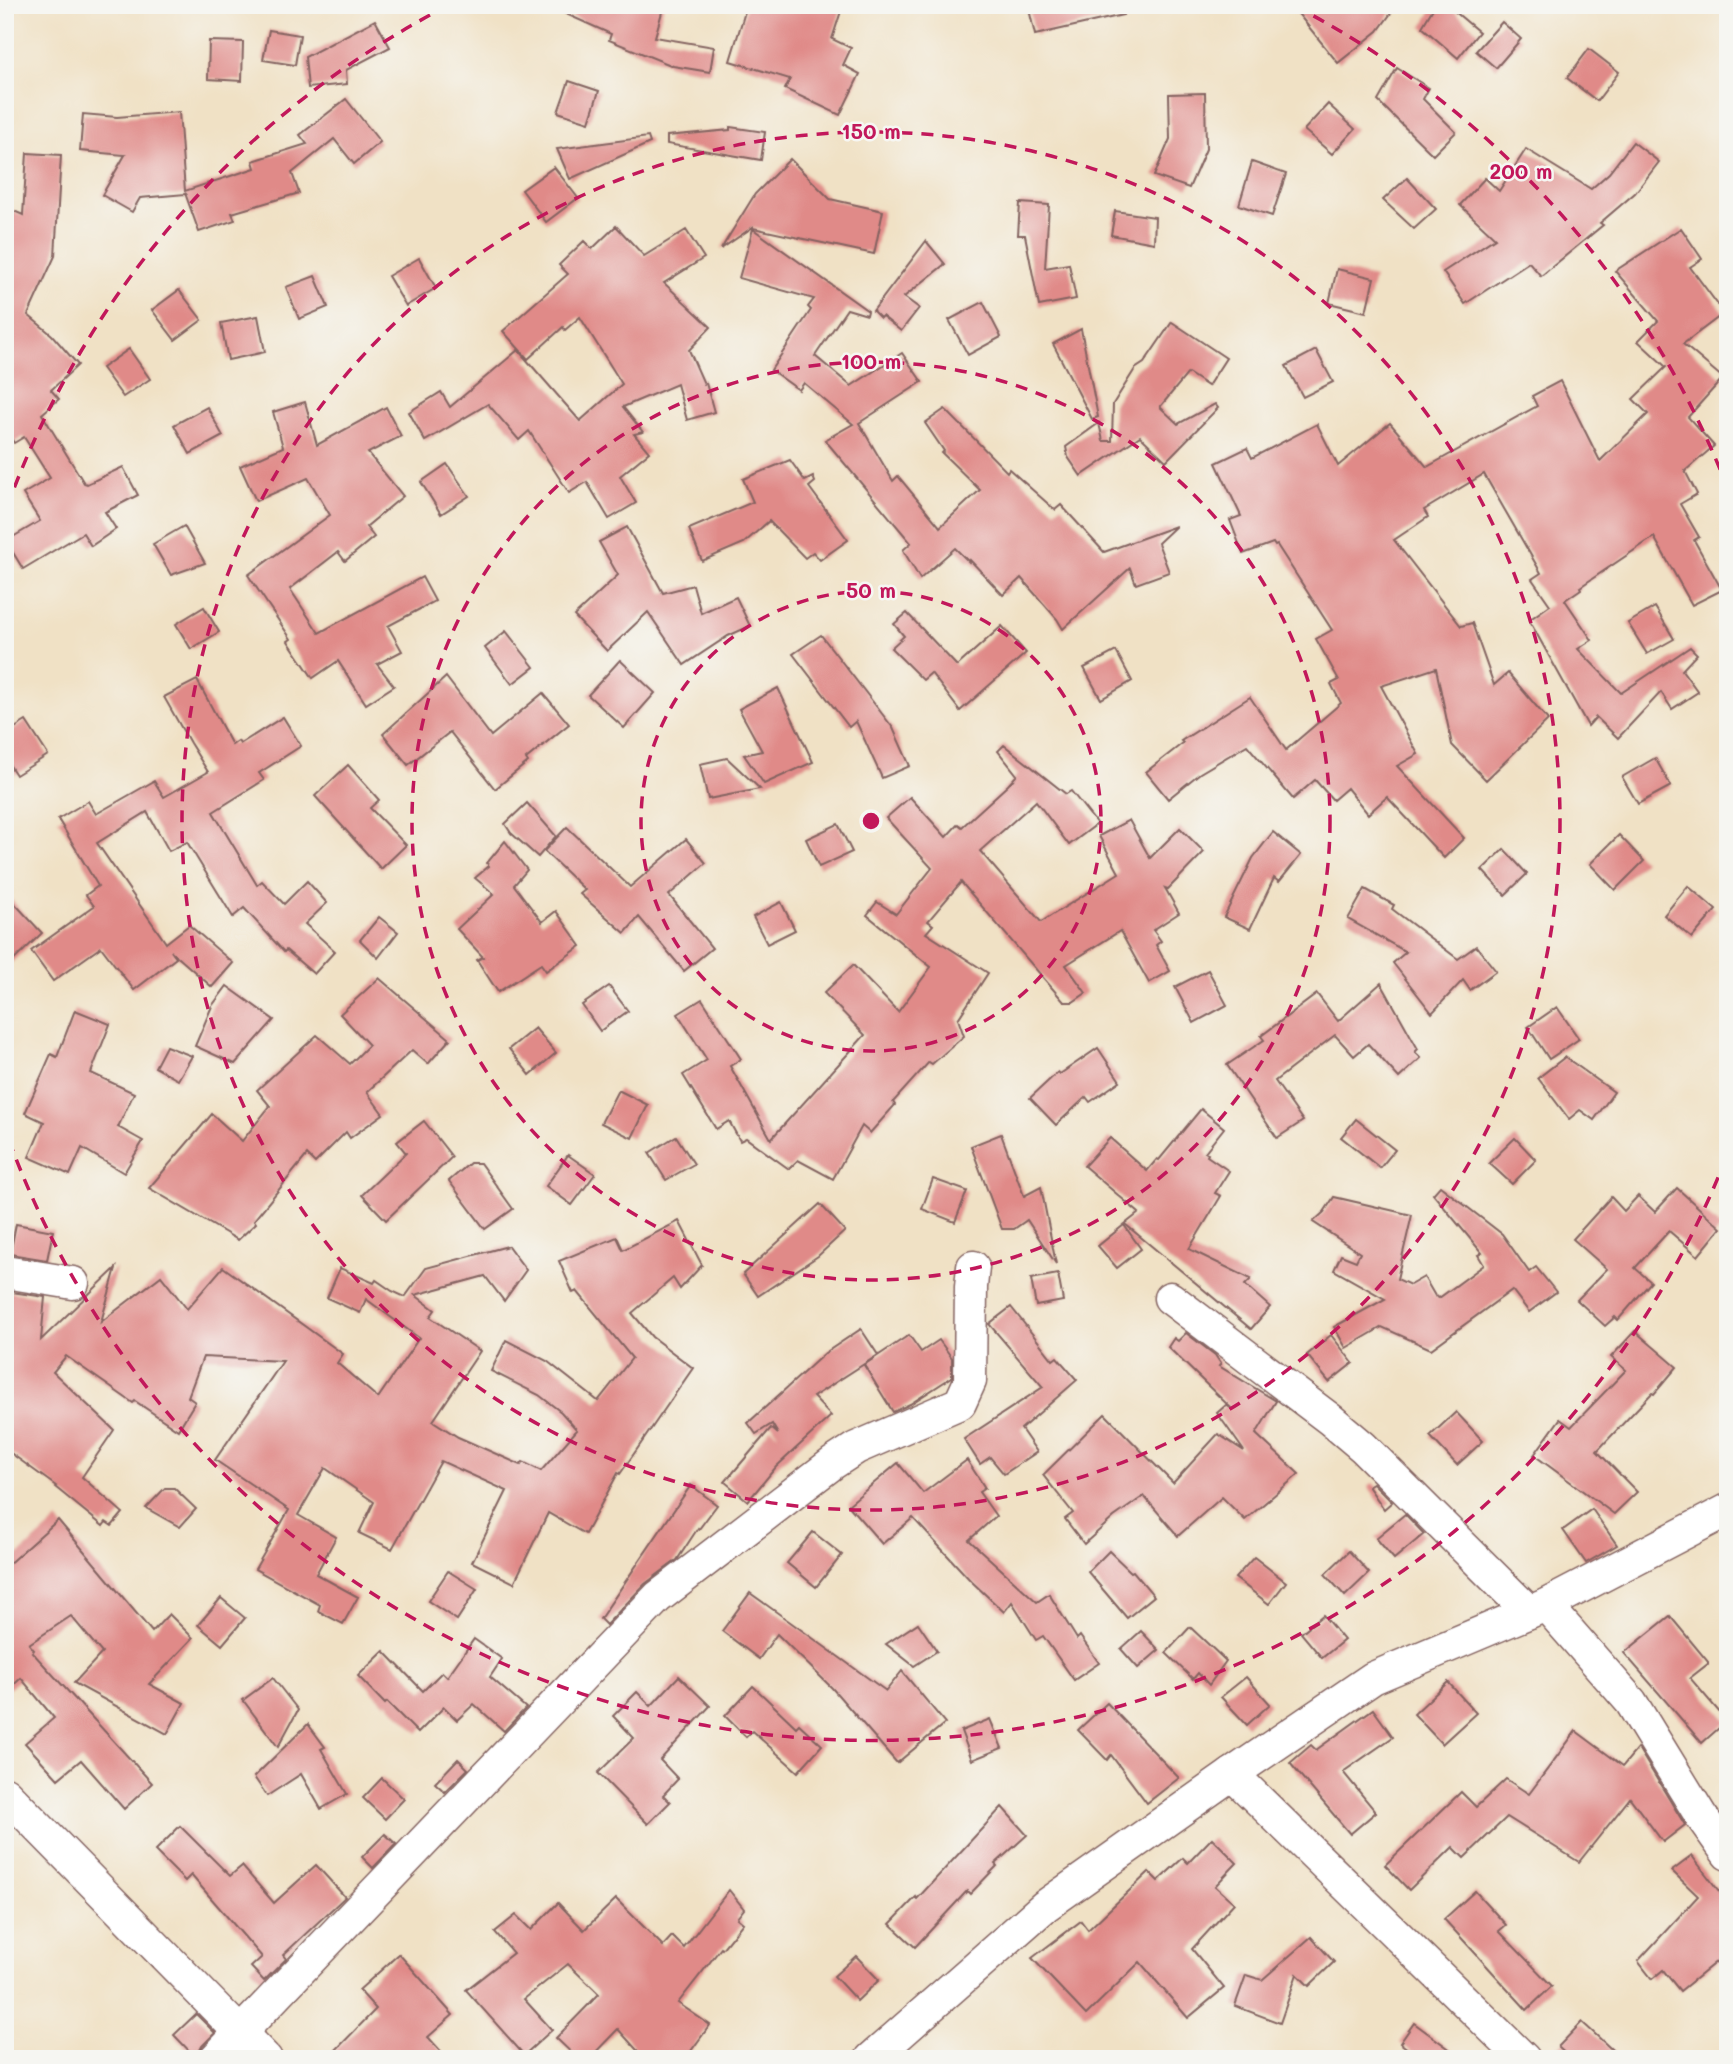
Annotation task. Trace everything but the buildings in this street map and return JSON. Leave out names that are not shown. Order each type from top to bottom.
[{"type":"street","points":[[215,2059],[658,1597],[856,1448],[960,1403],[970,1381],[973,1267]]},
{"type":"street","points":[[5,1272],[73,1283]]},
{"type":"street","points":[[1170,1298],[1363,1447],[1537,1609],[1631,1702],[1701,1816],[1728,1854]]},
{"type":"street","points":[[871,2059],[1045,1906],[1373,1678],[1537,1609],[1728,1510]]},
{"type":"street","points":[[1232,1774],[1524,2059]]},
{"type":"street","points":[[5,1793],[267,2059]]}]
